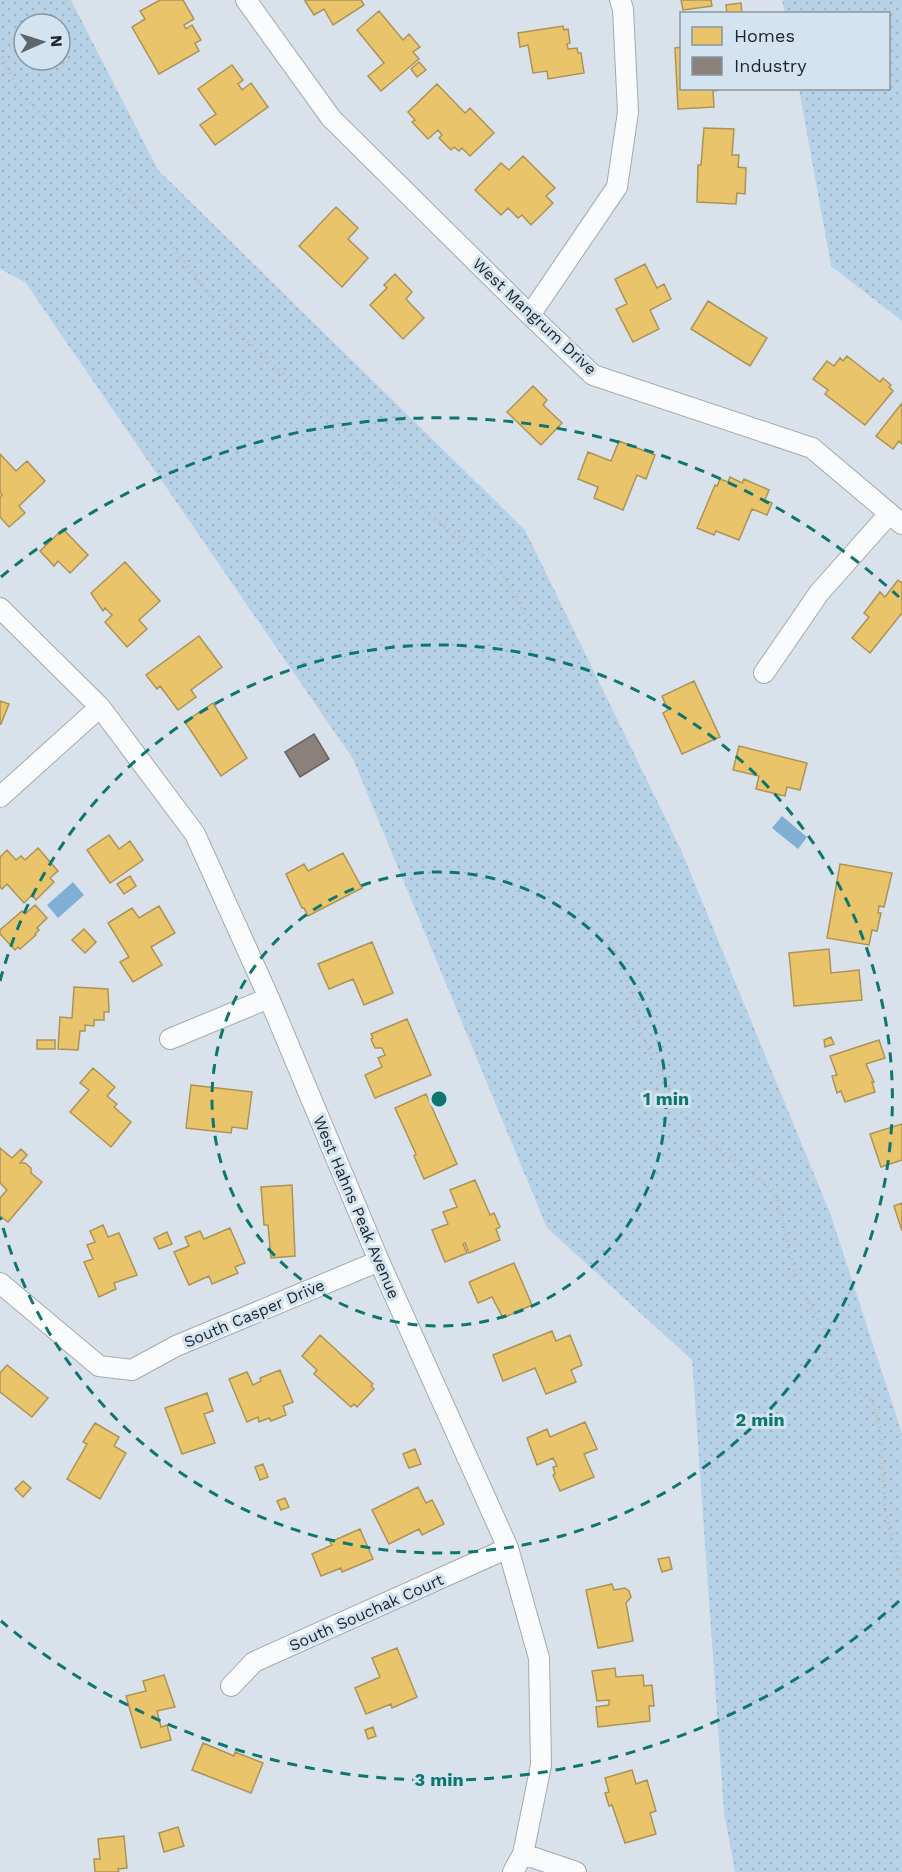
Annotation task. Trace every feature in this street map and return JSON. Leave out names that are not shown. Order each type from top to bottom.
[{"type":"street","name":"West Mangrum Drive","points":[[246,0],[330,118],[593,375],[812,448],[896,519]]},
{"type":"street","points":[[530,315],[617,187],[628,112],[620,0]]},
{"type":"street","points":[[764,673],[819,593],[896,519]]},
{"type":"street","name":"West Hahns Peak Avenue","points":[[0,608],[100,707],[195,834],[269,998],[379,1261],[508,1548],[539,1658],[541,1765],[523,1854],[513,1872]]},
{"type":"street","points":[[0,796],[100,707]]},
{"type":"street","points":[[170,1039],[269,998]]},
{"type":"street","name":"South Casper Drive","points":[[0,1283],[99,1366],[132,1370],[176,1346],[379,1261]]},
{"type":"street","name":"South Souchak Court","points":[[231,1686],[254,1662],[508,1548]]},
{"type":"street","points":[[523,1854],[576,1872]]},
{"type":"path","points":[[0,51],[21,95],[135,204],[189,267],[231,325],[342,429],[419,508],[457,535],[501,572],[517,598],[531,630]]},
{"type":"path","points":[[603,924],[626,974],[641,1034],[690,1126],[775,1192],[798,1284],[823,1328],[827,1360],[848,1386],[873,1402],[881,1433],[885,1509],[902,1577]]},
{"type":"shaded area","points":[[0,0],[71,0],[158,170],[525,530],[681,850],[830,1213],[902,1433],[902,1872],[735,1872],[724,1813],[692,1360],[547,1228],[353,759],[25,282],[0,269]]},
{"type":"shaded area","points":[[782,0],[902,0],[902,321],[831,266],[799,90],[890,90],[890,12],[785,12]]},
{"type":"water","points":[[782,816],[807,837],[798,849],[772,828]]},
{"type":"water","points":[[73,882],[84,895],[58,918],[47,905]]},
{"type":"building: Homes","points":[[160,0],[183,0],[194,19],[184,25],[186,29],[192,25],[201,40],[195,43],[199,51],[159,74],[132,27],[145,19],[140,11]]},
{"type":"building: Homes","points":[[361,0],[364,5],[333,25],[324,9],[314,15],[305,1]]},
{"type":"building: Homes","points":[[681,0],[711,0],[712,6],[683,10]]},
{"type":"building: Homes","points":[[741,3],[742,12],[727,12],[726,5]]},
{"type":"building: Homes","points":[[379,11],[403,40],[409,34],[420,47],[413,52],[419,59],[381,91],[368,76],[384,63],[357,30]]},
{"type":"building: Homes","points":[[563,26],[564,30],[568,29],[570,43],[567,44],[568,49],[577,48],[578,53],[581,53],[584,73],[548,79],[547,71],[533,73],[528,45],[520,47],[518,33]]},
{"type":"building: Homes","points":[[680,47],[680,90],[719,90],[713,91],[714,107],[678,109],[675,48]]},
{"type":"building: Homes","points":[[419,62],[426,70],[417,77],[411,69]]},
{"type":"building: Homes","points":[[232,65],[243,80],[238,84],[242,90],[251,83],[268,107],[215,145],[200,125],[216,114],[198,89]]},
{"type":"building: Homes","points":[[437,84],[465,113],[470,108],[494,133],[470,156],[462,148],[459,151],[454,147],[451,150],[439,138],[442,135],[438,130],[428,139],[412,122],[415,120],[408,112]]},
{"type":"building: Homes","points":[[704,128],[734,129],[732,155],[739,155],[738,167],[746,168],[745,194],[737,193],[736,204],[697,202],[698,165],[701,165]]},
{"type":"building: Homes","points":[[523,156],[555,188],[546,196],[553,203],[531,225],[522,215],[518,218],[508,208],[501,215],[475,190],[501,163],[509,170]]},
{"type":"building: Homes","points":[[336,207],[358,228],[348,239],[368,258],[342,287],[299,246]]},
{"type":"building: Homes","points":[[645,264],[657,288],[664,284],[671,299],[650,310],[659,329],[633,342],[616,309],[627,304],[615,279]]},
{"type":"building: Homes","points":[[395,274],[412,292],[406,299],[424,318],[403,339],[370,305],[387,288],[384,285]]},
{"type":"building: Homes","points":[[708,301],[767,338],[750,366],[691,329]]},
{"type":"building: Homes","points":[[847,356],[880,382],[883,378],[891,385],[889,387],[893,391],[865,425],[825,394],[828,390],[813,379],[827,361],[834,366],[840,358],[843,361]]},
{"type":"building: Homes","points":[[533,386],[547,400],[543,405],[562,423],[541,445],[507,412]]},
{"type":"building: Homes","points":[[902,403],[902,444],[899,441],[893,449],[876,436]]},
{"type":"building: Homes","points":[[619,441],[655,455],[646,479],[637,475],[623,510],[594,498],[598,487],[578,479],[588,452],[611,461]]},
{"type":"building: Homes","points":[[0,454],[16,471],[27,461],[45,481],[19,506],[25,513],[9,527],[0,517],[0,497],[2,495],[0,492]]},
{"type":"building: Homes","points":[[730,477],[742,483],[744,479],[769,490],[765,500],[772,503],[767,515],[752,509],[739,540],[716,531],[714,535],[697,528],[715,485],[717,486],[720,479],[728,482]]},
{"type":"building: Homes","points":[[63,529],[88,555],[70,573],[58,561],[54,566],[40,551]]},
{"type":"building: Homes","points":[[125,562],[160,601],[139,620],[147,629],[127,647],[105,622],[112,615],[105,608],[103,611],[91,593]]},
{"type":"building: Homes","points":[[898,580],[902,583],[902,613],[870,653],[852,638],[869,617],[864,613],[880,592],[885,597]]},
{"type":"building: Homes","points":[[199,636],[222,667],[191,690],[196,697],[178,710],[160,686],[157,689],[146,675]]},
{"type":"building: Homes","points":[[694,681],[720,737],[682,754],[663,713],[668,710],[662,696]]},
{"type":"building: Homes","points":[[0,701],[9,704],[1,724],[0,724]]},
{"type":"building: Homes","points":[[213,703],[247,758],[221,776],[185,722]]},
{"type":"building: Homes","points":[[739,746],[807,763],[800,790],[787,787],[785,796],[756,789],[759,776],[733,770]]},
{"type":"building: Homes","points":[[109,835],[119,849],[130,841],[143,860],[110,883],[87,850]]},
{"type":"building: Homes","points":[[38,848],[58,871],[50,878],[54,882],[36,900],[32,895],[24,903],[7,884],[2,889],[0,887],[0,857],[7,850],[16,860],[21,856],[25,860]]},
{"type":"building: Homes","points":[[343,853],[362,888],[308,916],[286,874],[304,864],[308,871]]},
{"type":"building: Homes","points":[[840,864],[892,873],[884,907],[879,906],[878,913],[881,913],[877,931],[872,930],[869,945],[827,938]]},
{"type":"building: Homes","points":[[130,876],[136,886],[124,894],[117,884]]},
{"type":"building: Homes","points":[[35,905],[47,918],[37,928],[39,930],[36,935],[20,949],[18,947],[15,950],[0,934],[0,930],[22,911],[25,914]]},
{"type":"building: Homes","points":[[159,906],[175,933],[151,947],[162,965],[133,982],[120,962],[129,957],[108,923],[132,908],[139,918]]},
{"type":"building: Homes","points":[[84,929],[96,942],[85,953],[72,940]]},
{"type":"building: Homes","points":[[372,942],[393,993],[364,1005],[353,979],[329,989],[318,964]]},
{"type":"building: Homes","points":[[829,949],[831,973],[859,970],[862,1000],[794,1006],[789,953]]},
{"type":"building: Homes","points":[[74,987],[108,989],[109,1012],[104,1012],[104,1020],[94,1020],[94,1026],[85,1025],[85,1031],[80,1031],[78,1050],[58,1049],[60,1017],[72,1018]]},
{"type":"building: Homes","points":[[407,1019],[431,1075],[375,1098],[365,1075],[382,1067],[378,1058],[385,1055],[382,1048],[375,1048],[371,1034]]},
{"type":"building: Homes","points":[[831,1037],[834,1044],[825,1047],[824,1040]]},
{"type":"building: Homes","points":[[37,1040],[55,1040],[55,1049],[37,1049]]},
{"type":"building: Homes","points":[[879,1040],[885,1058],[866,1064],[874,1082],[872,1082],[875,1092],[845,1102],[841,1091],[837,1093],[832,1076],[837,1075],[830,1056]]},
{"type":"building: Homes","points":[[93,1068],[115,1087],[107,1096],[117,1104],[114,1107],[131,1122],[111,1147],[70,1112],[89,1090],[80,1083]]},
{"type":"building: Homes","points":[[191,1085],[252,1092],[247,1129],[232,1127],[231,1133],[186,1128]]},
{"type":"building: Homes","points":[[426,1094],[457,1164],[424,1179],[414,1156],[416,1154],[395,1108]]},
{"type":"building: Homes","points":[[902,1124],[902,1160],[881,1167],[870,1134]]},
{"type":"building: Homes","points":[[0,1148],[12,1158],[21,1149],[27,1155],[20,1163],[25,1163],[31,1168],[31,1173],[42,1182],[8,1222],[0,1216],[0,1198],[7,1190],[0,1183]]},
{"type":"building: Homes","points":[[475,1180],[490,1215],[494,1213],[500,1227],[496,1229],[500,1240],[469,1253],[465,1243],[463,1244],[467,1253],[445,1262],[432,1230],[448,1224],[443,1212],[457,1207],[450,1190]]},
{"type":"building: Homes","points":[[292,1185],[295,1256],[271,1258],[268,1225],[264,1225],[261,1187]]},
{"type":"building: Homes","points":[[902,1203],[902,1231],[894,1206]]},
{"type":"building: Homes","points":[[103,1225],[108,1237],[119,1233],[137,1275],[114,1283],[116,1289],[99,1297],[84,1262],[93,1259],[87,1245],[95,1242],[90,1231]]},
{"type":"building: Homes","points":[[230,1228],[245,1263],[235,1267],[238,1273],[212,1284],[209,1276],[189,1285],[174,1252],[189,1246],[185,1237],[200,1231],[204,1239]]},
{"type":"building: Homes","points":[[167,1232],[172,1244],[159,1249],[154,1238]]},
{"type":"building: Homes","points":[[514,1263],[532,1305],[503,1318],[492,1297],[478,1303],[469,1282]]},
{"type":"building: Homes","points":[[552,1331],[556,1341],[570,1335],[582,1365],[571,1370],[576,1382],[546,1394],[535,1368],[503,1381],[493,1355]]},
{"type":"building: Homes","points":[[320,1335],[373,1384],[371,1386],[374,1389],[357,1407],[354,1404],[351,1407],[314,1374],[317,1370],[302,1356]]},
{"type":"building: Homes","points":[[7,1365],[48,1398],[32,1417],[0,1392],[0,1373]]},
{"type":"building: Homes","points":[[280,1370],[293,1402],[283,1406],[286,1415],[271,1421],[269,1418],[259,1422],[258,1417],[247,1422],[229,1379],[247,1372],[253,1385],[261,1381],[260,1378]]},
{"type":"building: Homes","points":[[207,1393],[213,1411],[204,1414],[215,1443],[182,1454],[165,1408]]},
{"type":"building: Homes","points":[[585,1422],[597,1449],[584,1454],[594,1477],[560,1491],[553,1475],[555,1474],[553,1467],[557,1466],[553,1458],[537,1465],[527,1438],[547,1429],[550,1437]]},
{"type":"building: Homes","points":[[95,1423],[119,1437],[114,1446],[126,1453],[100,1499],[67,1479],[87,1444],[83,1442]]},
{"type":"building: Homes","points":[[415,1449],[421,1464],[409,1468],[403,1454]]},
{"type":"building: Homes","points":[[263,1464],[268,1477],[260,1480],[255,1467]]},
{"type":"building: Homes","points":[[23,1481],[31,1488],[23,1497],[15,1489]]},
{"type":"building: Homes","points":[[418,1487],[426,1503],[432,1500],[444,1524],[422,1535],[419,1529],[389,1544],[372,1510]]},
{"type":"building: Homes","points":[[285,1498],[289,1507],[281,1510],[277,1501]]},
{"type":"building: Homes","points":[[360,1529],[373,1559],[342,1572],[341,1568],[321,1576],[312,1554],[332,1545],[330,1542]]},
{"type":"building: Homes","points":[[669,1557],[672,1569],[662,1572],[658,1559]]},
{"type":"building: Homes","points":[[612,1584],[614,1590],[625,1588],[629,1591],[631,1597],[626,1603],[633,1641],[598,1648],[586,1590]]},
{"type":"building: Homes","points":[[397,1648],[417,1697],[392,1708],[391,1704],[366,1714],[355,1688],[380,1677],[372,1658]]},
{"type":"building: Homes","points":[[615,1668],[616,1677],[643,1675],[644,1686],[652,1685],[654,1706],[649,1706],[650,1721],[598,1727],[596,1707],[609,1705],[609,1700],[597,1701],[592,1671]]},
{"type":"building: Homes","points":[[164,1675],[175,1707],[157,1711],[161,1727],[167,1725],[171,1740],[141,1748],[126,1696],[146,1691],[143,1681]]},
{"type":"building: Homes","points":[[373,1727],[376,1736],[368,1739],[365,1730]]},
{"type":"building: Homes","points":[[203,1743],[234,1756],[235,1752],[263,1763],[251,1793],[192,1770]]},
{"type":"building: Homes","points":[[632,1770],[636,1784],[647,1780],[656,1811],[650,1813],[656,1834],[625,1843],[612,1805],[609,1806],[605,1793],[609,1792],[605,1778]]},
{"type":"building: Homes","points":[[178,1827],[184,1846],[164,1852],[159,1833]]},
{"type":"building: Homes","points":[[124,1836],[127,1868],[118,1869],[119,1872],[95,1872],[94,1859],[100,1859],[98,1839]]},
{"type":"building: Industry","points":[[314,734],[329,759],[300,777],[285,752]]}]
